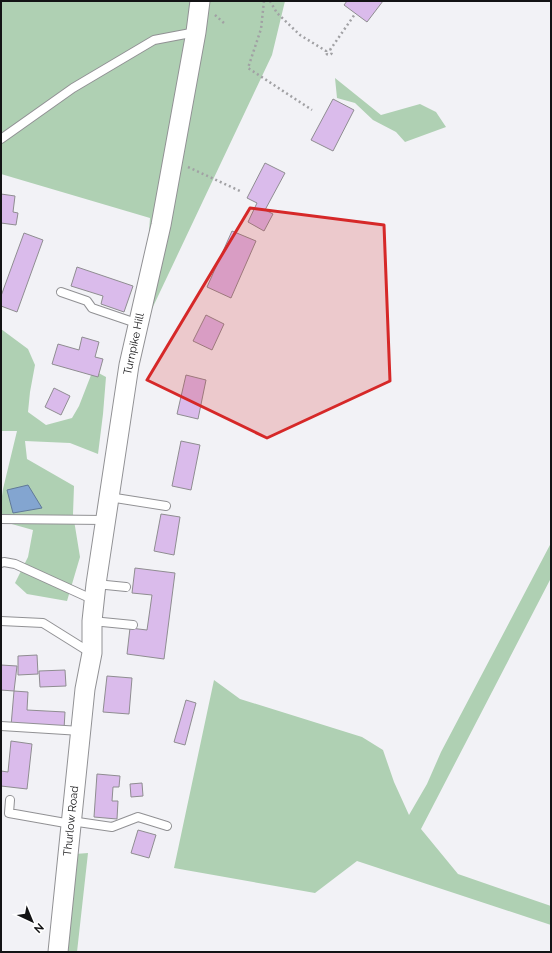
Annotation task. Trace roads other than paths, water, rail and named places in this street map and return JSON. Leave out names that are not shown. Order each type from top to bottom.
[{"type":"street","name":"Turnpike Hill","points":[[85,689],[92,653],[92,621],[95,592],[129,365],[161,225],[196,32],[200,1]]},
{"type":"street","name":"Thurlow Road","points":[[58,952],[85,689]]},
{"type":"lane","points":[[1,139],[72,88],[154,40],[196,32]]},
{"type":"lane","points":[[61,292],[87,301],[92,308],[138,324]]},
{"type":"lane","points":[[109,497],[166,506]]},
{"type":"lane","points":[[1,519],[106,520]]},
{"type":"lane","points":[[1,563],[4,562],[15,564],[95,592],[126,587]]},
{"type":"lane","points":[[1,621],[43,623],[92,653]]},
{"type":"lane","points":[[92,621],[133,625]]},
{"type":"lane","points":[[1,726],[81,731]]},
{"type":"lane","points":[[10,800],[9,813],[112,827],[138,817],[167,826]]},
{"type":"water","points":[[28,485],[42,508],[13,513],[7,490]]}]
